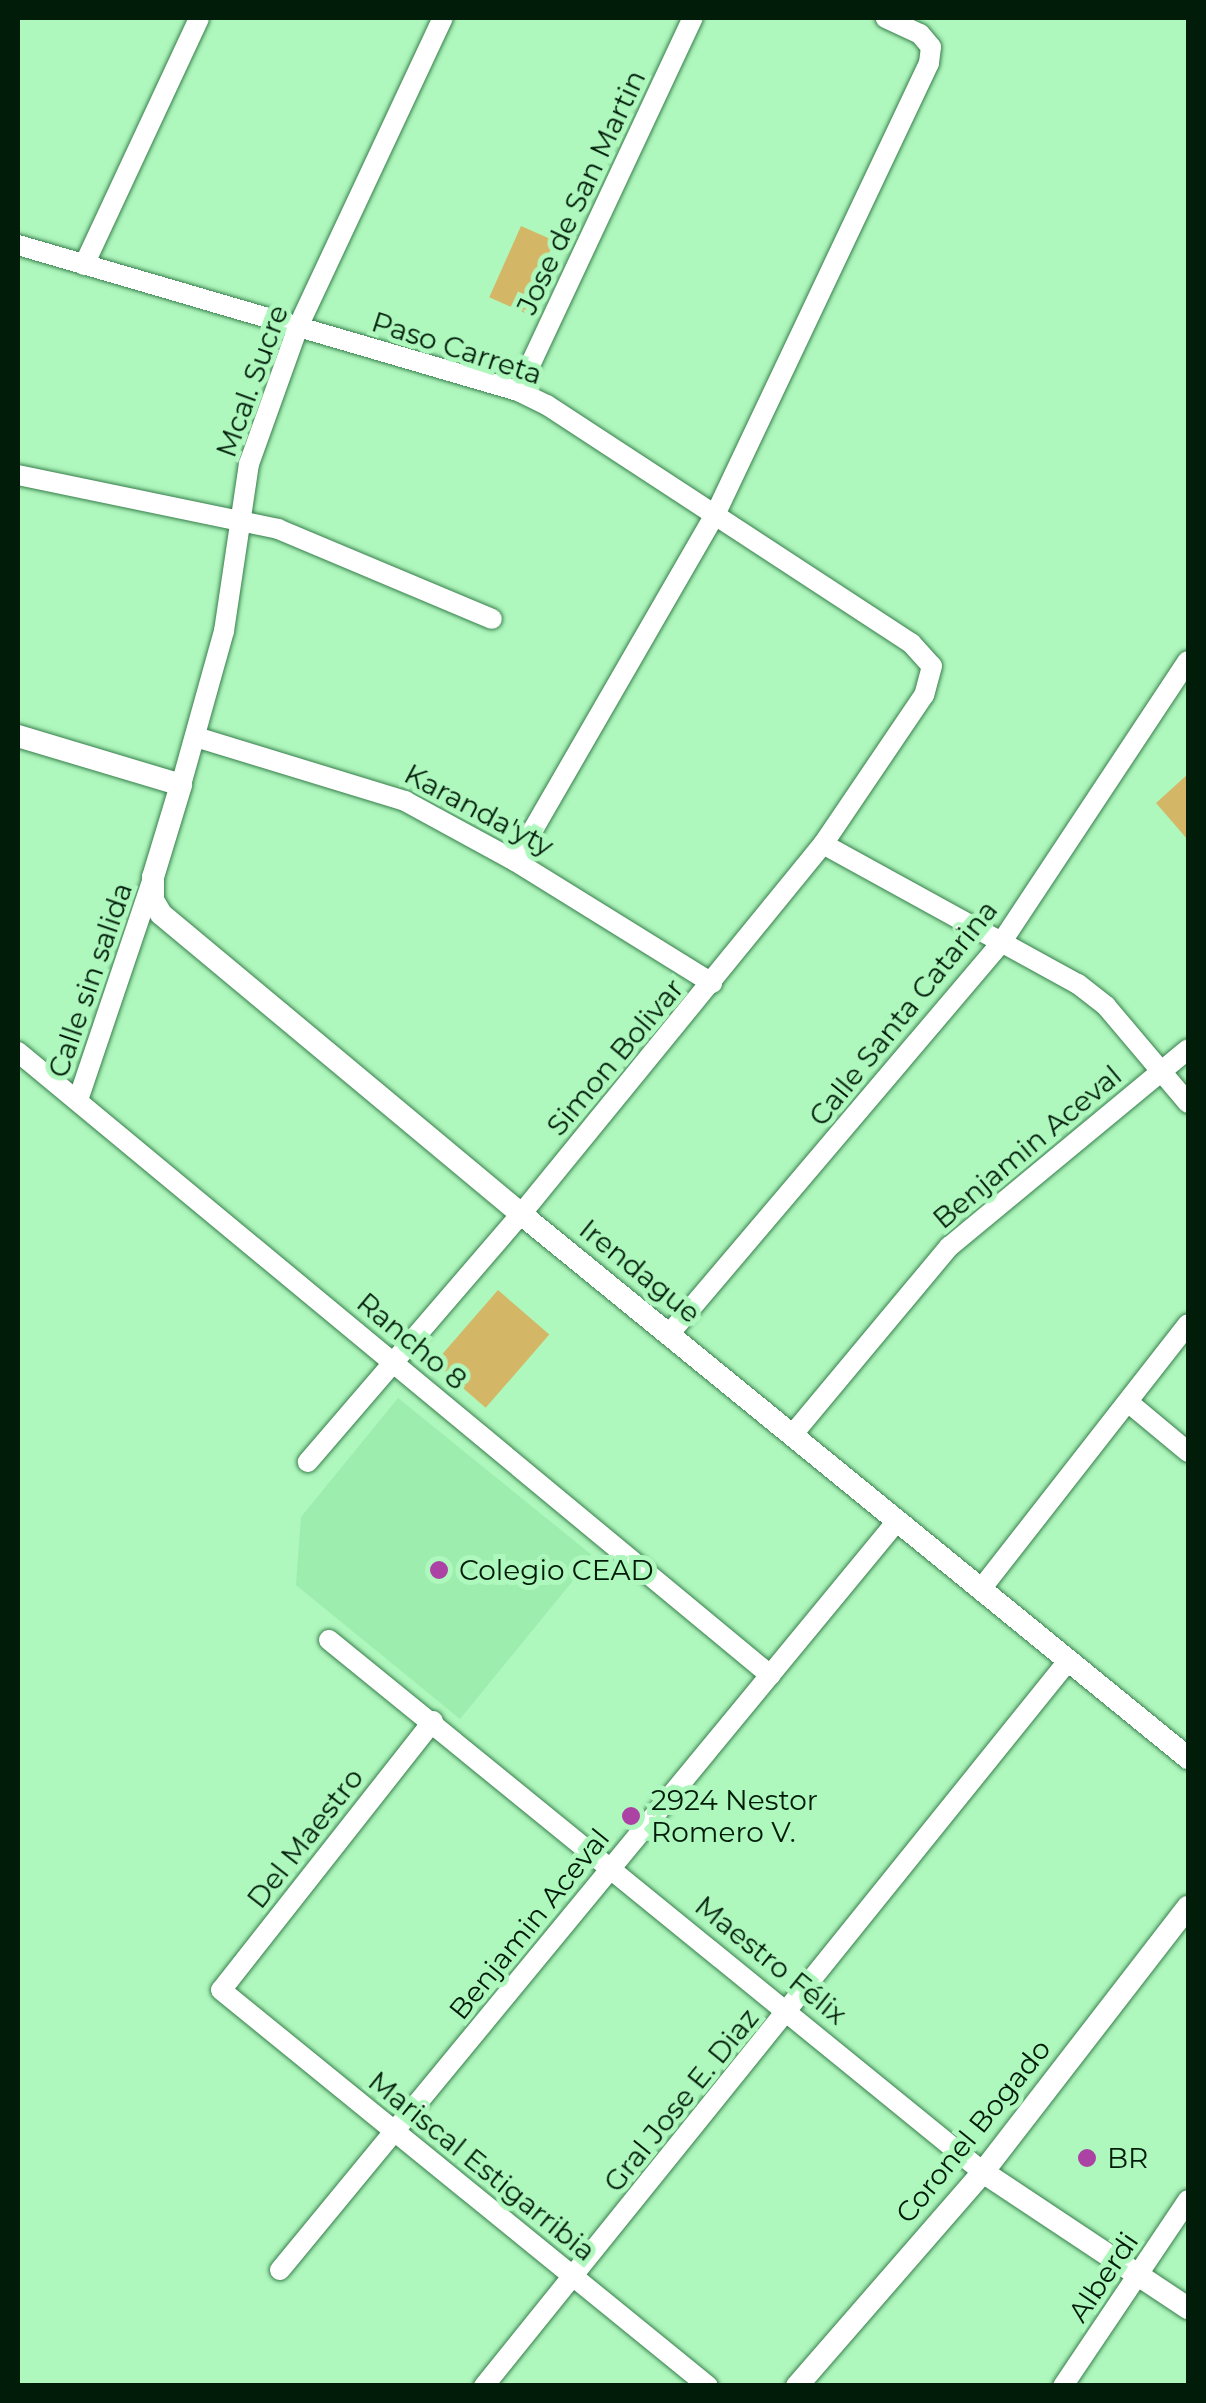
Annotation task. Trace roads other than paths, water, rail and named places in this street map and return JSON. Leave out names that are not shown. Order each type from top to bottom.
[{"type":"street","points":[[84,265],[199,18]]},
{"type":"street","name":"Mcal. Sucre","points":[[181,785],[224,631],[249,464],[298,328],[443,18]]},
{"type":"street","name":"Jose de San Martin","points":[[518,391],[693,18]]},
{"type":"street","points":[[516,861],[715,515],[930,63],[930,47],[896,21]]},
{"type":"street","name":"Paso Carreta","points":[[18,246],[518,391],[910,643],[932,666]]},
{"type":"street","points":[[18,475],[278,529],[492,619]]},
{"type":"street","name":"Calle Santa Catarina","points":[[670,1334],[1002,943],[1188,660]]},
{"type":"street","name":"Simon Bolivar","points":[[308,1462],[521,1214],[823,844],[924,695],[932,666]]},
{"type":"street","points":[[18,736],[181,785],[153,877]]},
{"type":"street","name":"Karanda'yty","points":[[196,736],[372,788],[516,861],[712,983]]},
{"type":"street","points":[[823,844],[1078,984],[1106,1006],[1188,1103]]},
{"type":"street","name":"Calle sin salida","points":[[78,1100],[153,877]]},
{"type":"street","name":"Irendague","points":[[153,877],[153,900],[182,934],[1188,1758]]},
{"type":"street","name":"Benjamin Aceval","points":[[794,1434],[950,1247],[1188,1049]]},
{"type":"street","name":"Rancho 8","points":[[18,1052],[770,1675]]},
{"type":"street","points":[[981,1589],[1188,1324]]},
{"type":"street","points":[[1128,1402],[1188,1452]]},
{"type":"street","name":"Benjamin Aceval","points":[[280,2270],[897,1521]]},
{"type":"street","name":"Maestro Félix","points":[[329,1640],[982,2172],[1188,2308]]},
{"type":"street","name":"Gral Jose E. Diaz","points":[[484,2386],[1068,1661]]},
{"type":"street","name":"Del Maestro","points":[[221,1990],[433,1721]]},
{"type":"street","name":"Coronel Bogado","points":[[797,2386],[982,2172],[1188,1907]]},
{"type":"street","name":"Mariscal Estigarribia","points":[[221,1990],[708,2386]]},
{"type":"street","name":"Alberdi","points":[[1063,2386],[1188,2200]]},
{"type":"place","name":"Colegio CEAD","points":[[439,1570]]},
{"type":"place","name":"2924 Nestor Romero V.","points":[[631,1816]]},
{"type":"place","name":"BR","points":[[1087,2158]]}]
